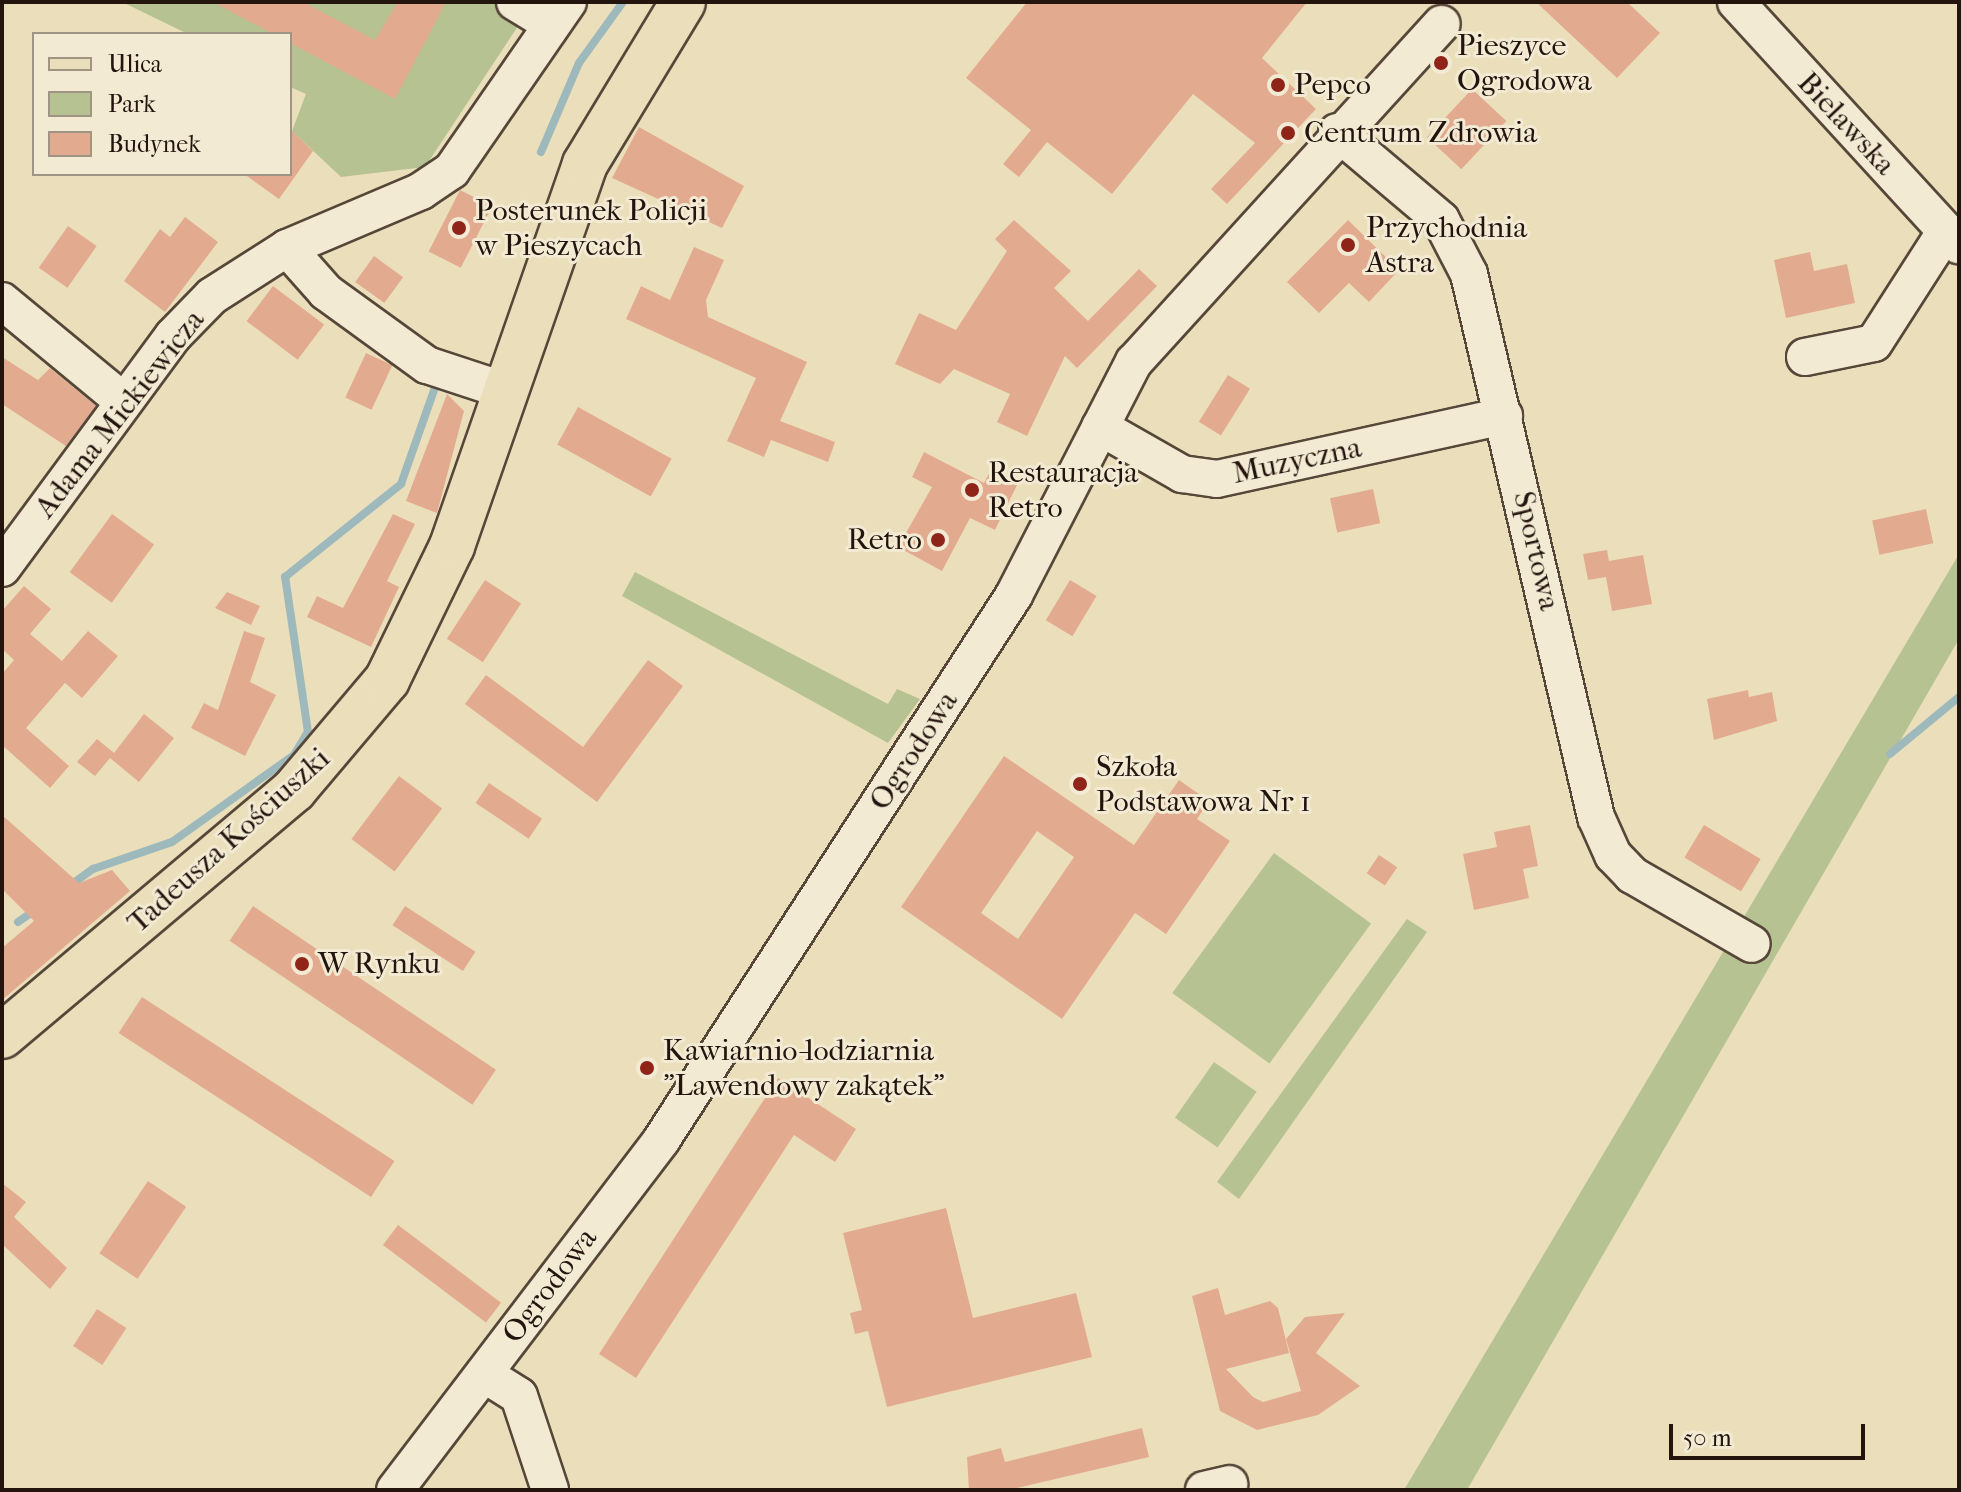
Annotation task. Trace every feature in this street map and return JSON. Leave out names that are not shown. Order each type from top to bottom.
[{"type":"main road","name":"Tadeusza Kościuszki","points":[[2,1036],[294,790],[347,735],[422,619],[487,384],[585,164],[683,2]]},
{"type":"street","points":[[515,2],[559,13]]},
{"type":"street","name":"Bielawska","points":[[1736,2],[1952,238]]},
{"type":"street","name":"Adama Mickiewicza","points":[[2,568],[124,402],[212,296],[287,248],[421,191],[452,170],[559,13]]},
{"type":"street","name":"Ogrodowa","points":[[395,1490],[662,1139],[1014,595],[1134,362],[1337,132],[1442,24]]},
{"type":"street","name":"Sportowa","points":[[1337,132],[1441,220],[1469,274],[1596,817],[1613,855],[1632,875],[1752,944]]},
{"type":"street","points":[[1805,357],[1874,343],[1952,238]]},
{"type":"street","points":[[287,248],[326,292],[427,365],[487,384]]},
{"type":"street","points":[[2,301],[124,402]]},
{"type":"street","name":"Muzyczna","points":[[1100,427],[1182,474],[1217,479],[1504,416]]},
{"type":"street","points":[[484,1374],[519,1396],[550,1490]]},
{"type":"green space","points":[[122,2],[534,2],[425,167],[341,177],[292,131],[306,94],[292,88],[292,32],[184,32]]},
{"type":"green space","points":[[1959,554],[1959,639],[1467,1490],[1404,1490]]},
{"type":"green space","points":[[635,572],[888,704],[897,689],[920,699],[888,743],[622,596]]},
{"type":"green space","points":[[1274,853],[1371,924],[1269,1063],[1172,993]]},
{"type":"green space","points":[[1407,919],[1427,932],[1239,1199],[1217,1182]]},
{"type":"green space","points":[[1214,1062],[1257,1092],[1218,1148],[1175,1118]]},
{"type":"building","points":[[213,2],[303,2],[375,40],[398,2],[446,2],[395,99],[292,44],[292,32],[269,32]]},
{"type":"building","points":[[1027,2],[1307,2],[1262,58],[1316,109],[1227,204],[1211,189],[1255,143],[1193,94],[1112,194],[1047,142],[1019,177],[1003,164],[1031,130],[966,78]]},
{"type":"building","points":[[1536,2],[1627,2],[1660,33],[1617,78]]},
{"type":"building","points":[[1472,89],[1506,121],[1461,169],[1427,137]]},
{"type":"building","points":[[639,127],[744,186],[722,228],[612,178]]},
{"type":"building","points":[[292,131],[313,151],[279,199],[247,176],[292,176]]},
{"type":"building","name":"Posterunek Policji w Pieszycach","points":[[460,190],[492,206],[461,268],[429,251]]},
{"type":"building","points":[[185,217],[218,242],[165,312],[124,281],[160,229],[170,237]]},
{"type":"building","points":[[1014,220],[1071,271],[1054,288],[1088,321],[1139,269],[1157,286],[1077,368],[1065,356],[1027,436],[997,422],[1010,394],[954,369],[940,384],[895,364],[919,313],[956,330],[1007,251],[995,239]]},
{"type":"building","name":"Przychodnia Astra","points":[[1348,220],[1399,270],[1369,302],[1349,283],[1319,313],[1287,282]]},
{"type":"building","points":[[68,226],[97,246],[67,288],[39,268]]},
{"type":"building","points":[[694,247],[724,260],[706,300],[708,317],[807,362],[780,421],[835,442],[828,462],[771,440],[764,457],[727,441],[756,378],[626,319],[641,286],[670,300]]},
{"type":"building","points":[[1810,252],[1814,271],[1847,264],[1855,303],[1786,318],[1774,260]]},
{"type":"building","points":[[374,256],[403,277],[384,303],[355,282]]},
{"type":"building","points":[[273,286],[324,325],[298,360],[247,321]]},
{"type":"building","points":[[366,353],[392,365],[372,410],[345,397]]},
{"type":"building","points":[[2,357],[38,380],[50,368],[96,406],[66,446],[2,404]]},
{"type":"building","points":[[1228,375],[1250,389],[1221,435],[1199,422]]},
{"type":"building","points":[[447,394],[464,411],[437,513],[406,501]]},
{"type":"building","points":[[578,407],[672,459],[651,496],[557,445]]},
{"type":"building","points":[[924,452],[984,483],[992,468],[1019,481],[995,530],[970,518],[942,571],[898,547],[932,487],[912,477]]},
{"type":"building","points":[[1373,489],[1380,523],[1337,532],[1330,498]]},
{"type":"building","points":[[1926,509],[1933,543],[1879,555],[1872,520]]},
{"type":"building","points":[[112,514],[154,545],[112,603],[70,572]]},
{"type":"building","points":[[393,514],[415,524],[387,581],[399,587],[371,647],[307,617],[317,596],[343,608]]},
{"type":"building","points":[[1607,550],[1609,561],[1643,555],[1652,604],[1612,611],[1606,577],[1588,580],[1583,554]]},
{"type":"building","points":[[485,580],[521,603],[483,662],[447,639]]},
{"type":"building","points":[[1070,580],[1097,596],[1072,636],[1046,620]]},
{"type":"building","points":[[24,586],[51,609],[30,634],[62,661],[88,631],[118,656],[82,698],[65,683],[26,728],[69,766],[50,788],[2,745],[2,674],[14,660],[2,649],[2,611]]},
{"type":"building","points":[[227,592],[260,606],[251,625],[215,608]]},
{"type":"building","points":[[244,631],[265,638],[250,682],[276,695],[245,756],[191,728],[204,703],[218,710]]},
{"type":"building","points":[[648,660],[683,686],[597,802],[465,704],[486,675],[583,747]]},
{"type":"building","points":[[1748,690],[1749,697],[1772,692],[1777,721],[1714,740],[1707,699]]},
{"type":"building","points":[[144,714],[174,738],[139,782],[110,758],[95,776],[77,762],[97,739],[114,753]]},
{"type":"building","points":[[1004,756],[1134,845],[1179,780],[1209,801],[1197,819],[1230,841],[1166,934],[1135,913],[1062,1019],[901,907]],"holes":[[[1037,831],[1074,857],[1018,939],[981,913]]]},
{"type":"building","points":[[399,776],[442,808],[395,872],[351,839]]},
{"type":"building","points":[[489,783],[542,819],[529,839],[476,803]]},
{"type":"building","points":[[2,815],[79,883],[112,870],[130,891],[2,1000],[2,948],[34,921],[2,889]]},
{"type":"building","points":[[1530,825],[1538,866],[1523,869],[1529,898],[1474,910],[1463,854],[1497,847],[1494,832]]},
{"type":"building","points":[[1704,825],[1761,859],[1741,892],[1684,858]]},
{"type":"building","points":[[1379,855],[1397,867],[1385,886],[1367,873]]},
{"type":"building","points":[[253,906],[496,1070],[472,1105],[230,941]]},
{"type":"building","points":[[405,906],[475,952],[463,971],[392,925]]},
{"type":"building","points":[[142,997],[394,1161],[371,1197],[119,1033]]},
{"type":"building","points":[[778,1078],[856,1129],[835,1162],[794,1135],[636,1378],[599,1354]]},
{"type":"building","points":[[148,1181],[186,1207],[137,1279],[99,1253]]},
{"type":"building","points":[[2,1183],[26,1202],[14,1217],[67,1268],[50,1289],[2,1244]]},
{"type":"building","points":[[946,1208],[973,1318],[1076,1293],[1092,1357],[887,1407],[868,1331],[855,1334],[850,1313],[862,1310],[843,1233]]},
{"type":"building","points":[[398,1225],[501,1303],[486,1323],[383,1245]]},
{"type":"building","points":[[1218,1288],[1225,1315],[1270,1301],[1278,1308],[1289,1353],[1226,1369],[1253,1397],[1263,1402],[1301,1391],[1286,1339],[1305,1317],[1345,1313],[1316,1353],[1360,1386],[1318,1415],[1257,1430],[1220,1411],[1192,1296]]},
{"type":"building","points":[[97,1309],[126,1328],[102,1365],[73,1346]]},
{"type":"building","points":[[1142,1428],[1149,1457],[1008,1490],[969,1490],[967,1457],[1001,1448],[1005,1462]]},
{"type":"waterway","points":[[541,152],[579,63],[623,2]]},
{"type":"waterway","points":[[68,887],[93,869],[172,842],[294,755],[308,732],[285,577],[401,484],[437,382]]},
{"type":"waterway","points":[[1890,754],[1959,697]]},
{"type":"waterway","points":[[18,922],[34,911]]},
{"type":"place","name":"Pieszyce Ogrodowa","points":[[1441,63]]},
{"type":"place","name":"Pepco","points":[[1278,85]]},
{"type":"place","name":"Centrum Zdrowia","points":[[1288,133]]},
{"type":"place","name":"Posterunek Policji w Pieszycach","points":[[459,228]]},
{"type":"place","name":"Przychodnia Astra","points":[[1348,245]]},
{"type":"place","name":"Restauracja Retro","points":[[972,490]]},
{"type":"place","name":"Retro","points":[[938,540]]},
{"type":"place","name":"Szkoła Podstawowa Nr 1","points":[[1080,784]]},
{"type":"place","name":"W Rynku","points":[[302,964]]},
{"type":"place","name":"Kawiarnio-lodziarnia \"Lawendowy zakątek\"","points":[[647,1068]]}]
